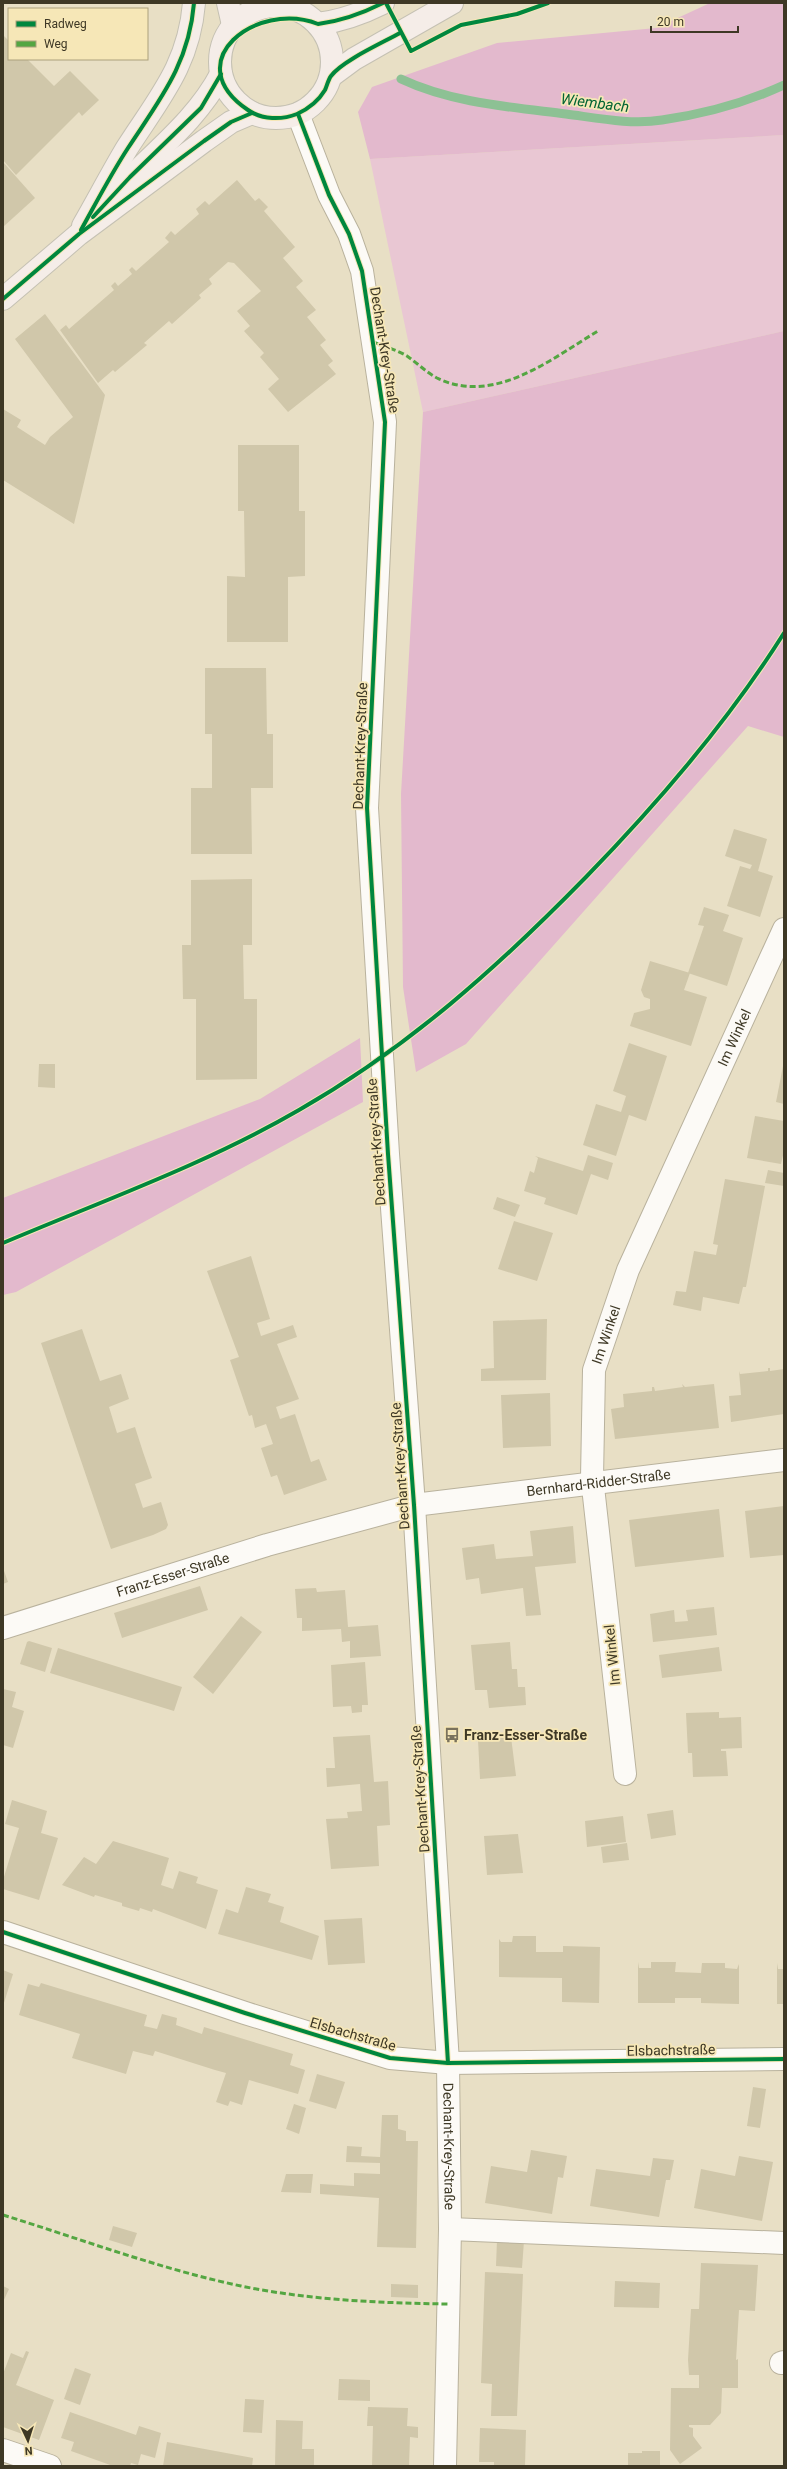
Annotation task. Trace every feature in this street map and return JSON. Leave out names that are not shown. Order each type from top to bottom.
[{"type":"main road","points":[[79,234],[127,149],[162,96],[181,62],[192,27],[194,3]]},
{"type":"main road","points":[[228,3],[234,25]]},
{"type":"main road","points":[[318,24],[354,17],[383,3]]},
{"type":"main road","points":[[331,76],[332,57],[329,42],[318,24],[302,12],[290,7],[272,4],[250,12],[234,25],[222,45],[219,64],[221,74],[226,89],[237,103],[252,113],[272,118],[298,114],[319,98],[331,76],[354,59],[452,3]]},
{"type":"main road","points":[[79,234],[130,177],[200,108],[221,74]]},
{"type":"main road","points":[[3,299],[79,234],[231,122],[252,113]]},
{"type":"street","name":"Dechant-Krey-Straße","points":[[298,114],[329,195],[349,234],[362,271],[385,422],[367,808],[388,1162],[414,1505],[448,2063],[450,2229],[445,2466]]},
{"type":"street","name":"Im Winkel","points":[[625,1774],[593,1483],[594,1370],[625,1277],[784,929]]},
{"type":"street","name":"Bernhard-Ridder-Straße","points":[[414,1505],[784,1460]]},
{"type":"street","name":"Franz-Esser-Straße","points":[[3,1628],[267,1545],[414,1505]]},
{"type":"street","name":"Elsbachstraße","points":[[3,1932],[245,2013],[390,2058],[448,2063],[784,2059]]},
{"type":"street","name":"Dechant-Krey-Straße","points":[[450,2229],[784,2243]]},
{"type":"street","points":[[3,2450],[50,2466]]},
{"type":"shaded area","points":[[710,3],[784,3],[784,135],[370,159],[358,112],[372,87],[497,43],[656,28]]},
{"type":"shaded area","points":[[784,135],[784,331],[423,412],[370,159]]},
{"type":"shaded area","points":[[784,331],[784,737],[748,726],[466,1044],[416,1072],[403,987],[401,794],[423,412]]},
{"type":"shaded area","points":[[360,1038],[363,1102],[16,1292],[3,1295],[3,1198],[260,1099]]},
{"type":"building","points":[[3,35],[8,40],[8,60],[28,60],[54,86],[70,71],[99,100],[82,116],[79,112],[16,175],[3,160]]},
{"type":"building","points":[[3,162],[35,198],[3,227]]},
{"type":"building","points":[[237,180],[255,201],[259,198],[268,207],[264,211],[295,247],[283,258],[303,281],[296,287],[316,310],[307,317],[326,340],[320,345],[333,361],[328,365],[336,374],[288,412],[268,389],[279,379],[260,357],[264,353],[244,331],[250,326],[237,311],[261,291],[234,263],[228,262],[209,279],[212,284],[199,295],[201,298],[172,324],[169,321],[144,343],[147,345],[115,372],[113,370],[98,383],[60,330],[66,325],[69,329],[114,290],[111,286],[115,282],[118,286],[132,274],[129,270],[132,267],[136,271],[169,242],[165,238],[171,231],[175,235],[199,214],[196,209],[205,201],[209,205]]},
{"type":"building","points":[[45,314],[105,395],[74,524],[3,480],[3,409],[21,420],[17,427],[45,445],[50,437],[73,417],[15,339]]},
{"type":"building","points":[[238,445],[299,445],[299,511],[305,511],[305,576],[288,577],[288,642],[227,642],[227,576],[245,577],[244,511],[238,511]]},
{"type":"building","points":[[205,668],[266,668],[267,734],[273,734],[273,788],[251,788],[252,854],[191,854],[191,788],[212,788],[212,734],[205,734]]},
{"type":"building","points":[[734,829],[767,839],[758,871],[773,876],[760,917],[727,906],[740,866],[750,869],[752,865],[725,856]]},
{"type":"building","points":[[252,879],[252,945],[243,945],[244,999],[257,999],[257,1079],[196,1080],[196,999],[183,999],[182,945],[191,945],[191,880]]},
{"type":"building","points":[[704,907],[729,915],[723,931],[743,938],[727,986],[688,973],[704,926],[698,925]]},
{"type":"building","points":[[650,961],[690,973],[684,990],[707,997],[691,1046],[630,1026],[634,1013],[650,1009],[650,999],[644,997],[641,990]]},
{"type":"building","points":[[629,1043],[667,1056],[646,1121],[629,1115],[616,1156],[583,1145],[596,1104],[621,1112],[626,1096],[613,1091]]},
{"type":"building","points":[[39,1064],[55,1064],[55,1088],[38,1087]]},
{"type":"building","points":[[784,1066],[784,1104],[776,1102]]},
{"type":"building","points":[[755,1116],[784,1121],[784,1151],[781,1164],[747,1158]]},
{"type":"building","points":[[588,1155],[613,1163],[608,1180],[591,1174],[577,1215],[544,1204],[546,1198],[524,1191],[530,1171],[534,1173],[538,1158],[535,1156],[583,1171]]},
{"type":"building","points":[[768,1170],[784,1173],[784,1186],[765,1183]]},
{"type":"building","points":[[725,1179],[765,1186],[746,1287],[743,1287],[739,1304],[703,1297],[701,1311],[673,1305],[676,1291],[686,1292],[694,1251],[716,1255],[718,1245],[713,1244]]},
{"type":"building","points":[[497,1197],[520,1205],[515,1217],[493,1209]]},
{"type":"building","points":[[514,1221],[553,1233],[537,1281],[498,1269]]},
{"type":"building","points":[[251,1256],[270,1319],[257,1323],[261,1336],[293,1325],[297,1337],[277,1344],[299,1399],[276,1407],[280,1419],[295,1414],[311,1462],[319,1459],[327,1480],[284,1495],[277,1475],[271,1477],[261,1448],[273,1444],[266,1424],[255,1428],[252,1415],[249,1416],[230,1360],[239,1357],[207,1271]]},
{"type":"building","points":[[547,1319],[546,1380],[481,1381],[481,1369],[494,1368],[493,1321]]},
{"type":"building","points":[[82,1329],[100,1381],[121,1374],[129,1399],[109,1407],[117,1433],[135,1427],[152,1478],[135,1484],[143,1508],[161,1502],[168,1525],[166,1529],[153,1535],[111,1549],[41,1343]]},
{"type":"building","points":[[768,1368],[770,1368],[770,1371],[784,1369],[784,1414],[731,1422],[729,1396],[741,1395],[739,1371],[740,1374],[768,1371]]},
{"type":"building","points":[[682,1384],[685,1387],[714,1384],[719,1428],[615,1439],[611,1409],[624,1407],[623,1394],[652,1391],[652,1387],[654,1387],[655,1391],[683,1387]]},
{"type":"building","points":[[550,1393],[551,1446],[503,1448],[501,1395]]},
{"type":"building","points":[[784,1506],[784,1555],[750,1558],[745,1511]]},
{"type":"building","points":[[719,1509],[724,1557],[635,1567],[629,1520]]},
{"type":"building","points":[[573,1526],[576,1563],[535,1567],[541,1615],[526,1616],[523,1588],[481,1594],[479,1578],[466,1580],[462,1548],[494,1544],[496,1559],[533,1556],[530,1531]]},
{"type":"building","points":[[3,1568],[8,1582],[3,1584]]},
{"type":"building","points":[[200,1586],[208,1610],[122,1638],[114,1613]]},
{"type":"building","points":[[316,1588],[317,1592],[345,1590],[348,1627],[378,1625],[381,1656],[350,1658],[350,1641],[342,1642],[341,1629],[302,1631],[302,1618],[297,1618],[295,1589]]},
{"type":"building","points":[[714,1607],[717,1635],[653,1642],[650,1614],[674,1610],[675,1622],[688,1621],[686,1610]]},
{"type":"building","points":[[241,1616],[262,1632],[213,1694],[193,1677]]},
{"type":"building","points":[[29,1641],[52,1648],[45,1672],[20,1664],[27,1642]]},
{"type":"building","points":[[510,1642],[512,1669],[517,1669],[518,1687],[525,1687],[526,1705],[489,1708],[487,1690],[475,1690],[471,1645]]},
{"type":"building","points":[[719,1647],[722,1671],[662,1678],[659,1655]]},
{"type":"building","points":[[58,1648],[182,1687],[174,1711],[50,1673]]},
{"type":"building","points":[[365,1662],[368,1705],[362,1705],[362,1712],[352,1713],[351,1706],[333,1707],[331,1665]]},
{"type":"building","points":[[3,1689],[16,1692],[12,1707],[24,1711],[13,1748],[3,1745]]},
{"type":"building","points":[[719,1712],[719,1718],[741,1717],[742,1748],[721,1749],[721,1751],[726,1751],[728,1776],[693,1777],[692,1753],[688,1753],[686,1713]]},
{"type":"building","points":[[370,1735],[374,1782],[388,1781],[390,1825],[377,1826],[379,1866],[331,1869],[326,1819],[348,1818],[347,1812],[362,1811],[360,1784],[327,1787],[326,1768],[335,1768],[333,1737]]},
{"type":"building","points":[[511,1737],[516,1776],[480,1779],[478,1740]]},
{"type":"building","points":[[12,1800],[47,1811],[41,1833],[58,1838],[39,1900],[3,1889],[3,1880],[19,1828],[5,1824]]},
{"type":"building","points":[[673,1810],[676,1835],[651,1839],[647,1814]]},
{"type":"building","points":[[623,1816],[626,1842],[587,1847],[585,1821]]},
{"type":"building","points":[[518,1834],[523,1873],[487,1875],[484,1836]]},
{"type":"building","points":[[113,1841],[169,1858],[161,1885],[173,1889],[179,1871],[198,1877],[196,1883],[218,1890],[206,1929],[153,1909],[152,1912],[140,1908],[139,1911],[122,1906],[122,1903],[95,1895],[94,1897],[62,1885],[84,1857],[96,1864]]},
{"type":"building","points":[[627,1843],[629,1860],[603,1863],[601,1847]]},
{"type":"building","points":[[246,1887],[271,1894],[268,1902],[284,1907],[280,1922],[319,1936],[312,1960],[218,1934],[226,1909],[238,1913]]},
{"type":"building","points":[[362,1918],[365,1963],[328,1965],[324,1920]]},
{"type":"building","points":[[513,1936],[536,1936],[536,1952],[563,1952],[563,1946],[600,1947],[599,2003],[562,2002],[562,1978],[499,1977],[499,1939],[501,1942],[512,1942]]},
{"type":"building","points":[[638,1962],[639,1968],[651,1968],[651,1962],[676,1962],[675,1972],[701,1973],[702,1963],[725,1963],[725,1968],[737,1969],[739,1964],[739,2004],[701,2003],[701,1998],[675,1998],[675,2003],[638,2003]]},
{"type":"building","points":[[777,1963],[778,1969],[784,1969],[784,2004],[777,2004]]},
{"type":"building","points":[[3,1970],[13,1974],[3,2006]]},
{"type":"building","points":[[41,1983],[147,2015],[144,2026],[157,2029],[162,2014],[177,2018],[176,2025],[202,2034],[204,2027],[293,2054],[290,2065],[305,2070],[298,2094],[249,2080],[242,2105],[230,2101],[228,2106],[216,2102],[226,2073],[155,2051],[153,2056],[133,2051],[126,2074],[72,2058],[80,2034],[19,2015],[28,1984],[39,1987]]},
{"type":"building","points":[[317,2074],[345,2082],[336,2109],[309,2101]]},
{"type":"building","points":[[753,2087],[766,2089],[760,2128],[747,2126]]},
{"type":"building","points":[[294,2104],[306,2108],[299,2134],[286,2129]]},
{"type":"building","points":[[382,2115],[398,2115],[398,2129],[406,2131],[406,2141],[418,2141],[416,2248],[377,2247],[379,2198],[320,2194],[320,2184],[354,2186],[354,2173],[380,2174],[380,2163],[346,2162],[347,2146],[362,2147],[361,2156],[380,2157]]},
{"type":"building","points":[[531,2150],[567,2156],[563,2178],[558,2177],[552,2214],[485,2203],[491,2166],[527,2172]]},
{"type":"building","points":[[739,2156],[773,2162],[762,2221],[694,2208],[701,2169],[735,2176]]},
{"type":"building","points":[[653,2158],[674,2160],[670,2180],[666,2180],[659,2217],[590,2206],[596,2169],[650,2176]]},
{"type":"building","points":[[286,2174],[313,2174],[311,2193],[281,2192]]},
{"type":"building","points":[[113,2226],[137,2233],[132,2247],[109,2240]]},
{"type":"building","points":[[497,2240],[524,2241],[522,2268],[496,2266]]},
{"type":"building","points":[[701,2263],[758,2265],[755,2311],[739,2310],[736,2360],[738,2359],[738,2388],[722,2388],[721,2413],[710,2425],[689,2425],[689,2427],[693,2428],[693,2436],[702,2448],[680,2464],[670,2450],[671,2388],[699,2388],[699,2375],[689,2375],[688,2360],[691,2309],[699,2309]]},
{"type":"building","points":[[485,2272],[523,2274],[517,2416],[491,2416],[492,2384],[481,2383]]},
{"type":"building","points":[[615,2281],[660,2283],[659,2308],[614,2307]]},
{"type":"building","points":[[391,2284],[418,2285],[418,2298],[391,2297]]},
{"type":"building","points":[[3,2286],[9,2289],[3,2302]]},
{"type":"building","points":[[26,2351],[29,2352],[16,2385],[54,2400],[39,2440],[3,2427],[3,2374],[11,2353],[23,2358]]},
{"type":"building","points":[[75,2368],[91,2374],[80,2405],[64,2399]]},
{"type":"building","points":[[339,2379],[370,2380],[370,2401],[338,2400]]},
{"type":"building","points":[[245,2399],[264,2400],[262,2433],[243,2432]]},
{"type":"building","points":[[368,2407],[408,2408],[407,2426],[418,2427],[418,2438],[410,2437],[409,2466],[372,2466],[373,2426],[367,2426]]},
{"type":"building","points":[[70,2412],[136,2435],[139,2426],[161,2433],[155,2458],[141,2454],[138,2465],[131,2463],[130,2466],[113,2466],[71,2451],[74,2442],[61,2438]]},
{"type":"building","points":[[276,2420],[303,2421],[302,2449],[314,2449],[314,2466],[275,2466]]},
{"type":"building","points":[[480,2428],[526,2430],[525,2466],[494,2466],[494,2462],[479,2462]]},
{"type":"building","points":[[167,2442],[253,2458],[252,2466],[163,2466]]},
{"type":"building","points":[[642,2451],[660,2451],[660,2466],[628,2466],[628,2453],[642,2453]]},
{"type":"waterway","name":"Wiembach","points":[[401,79],[440,94],[482,103],[602,119],[638,122],[662,120],[709,111],[755,97],[784,85]]},
{"type":"marked path","points":[[373,342],[407,356],[437,378],[458,385],[480,386],[501,383],[521,376],[541,366],[598,331]]},
{"type":"marked path","points":[[3,2215],[181,2271],[241,2286],[318,2298],[397,2303],[449,2304]]},
{"type":"cycle path","points":[[81,230],[116,168],[162,97],[171,80],[186,44],[191,25],[194,3]]},
{"type":"cycle path","points":[[383,3],[351,16],[327,23],[318,24],[294,19],[271,21],[250,28],[233,40],[223,55],[220,73],[228,92],[248,110],[259,116],[279,118],[297,114],[309,107],[320,97],[336,70],[353,58],[400,33]]},
{"type":"cycle path","points":[[386,3],[411,51],[461,25],[517,14],[548,3]]},
{"type":"cycle path","points":[[93,217],[130,177],[201,108],[221,74]]},
{"type":"cycle path","points":[[3,299],[79,234],[231,122],[252,113]]},
{"type":"cycle path","points":[[298,114],[329,195],[349,234],[362,271],[385,422],[367,808],[388,1154],[414,1505],[448,2063]]},
{"type":"cycle path","points":[[3,1243],[191,1165],[264,1129],[339,1086],[378,1060],[451,1004],[520,943],[640,820],[716,730],[740,698],[784,633]]},
{"type":"cycle path","points":[[3,1932],[245,2013],[390,2058],[448,2063],[784,2059]]},
{"type":"place","name":"Franz-Esser-Straße","points":[[452,1735]]}]
